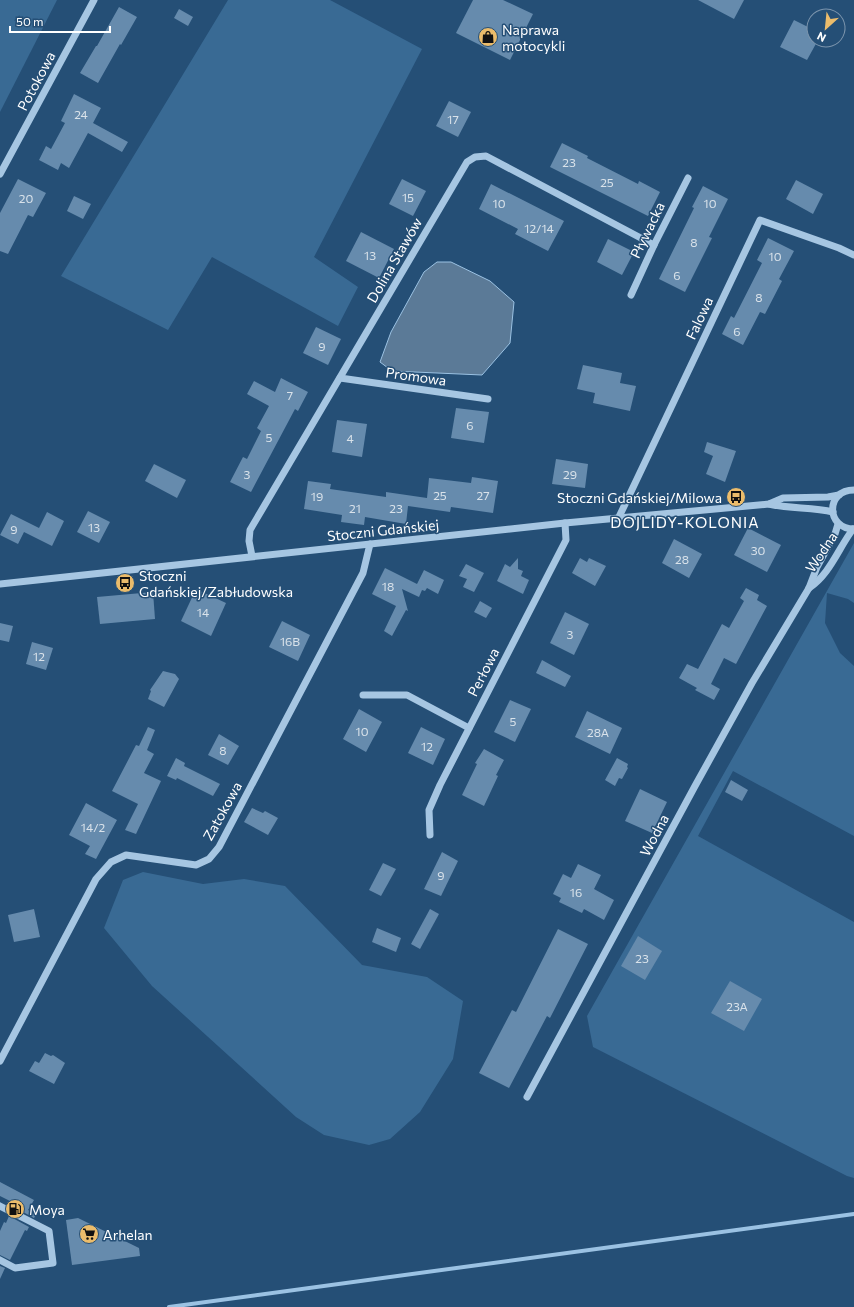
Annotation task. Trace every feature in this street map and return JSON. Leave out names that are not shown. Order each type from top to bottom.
[{"type":"street","name":"Potokowa","points":[[0,174],[94,0]]},
{"type":"street","name":"Dolina Stawów","points":[[252,556],[249,541],[250,530],[467,162],[474,157],[486,156],[654,245]]},
{"type":"street","name":"Pływacka","points":[[631,295],[654,245],[688,178]]},
{"type":"street","name":"Falowa","points":[[618,519],[760,220],[839,248],[854,256]]},
{"type":"street","name":"Promowa","points":[[340,378],[488,399]]},
{"type":"street","name":"Stoczni Gdańskiej","points":[[0,584],[565,523],[768,504],[783,498],[828,497],[854,490]]},
{"type":"street","points":[[839,495],[835,500],[833,512],[838,524],[853,529]]},
{"type":"street","name":"Stoczni Gdańskiej","points":[[768,504],[782,507],[833,512]]},
{"type":"street","name":"Perłowa","points":[[430,835],[429,810],[440,785],[566,540],[565,523]]},
{"type":"street","name":"Wodna","points":[[527,1097],[752,683],[809,588],[817,567],[836,534],[838,524]]},
{"type":"street","name":"Wodna","points":[[809,588],[817,583],[827,571],[853,529]]},
{"type":"street","name":"Zatokowa","points":[[0,1061],[96,880],[111,862],[126,855],[196,865],[209,859],[219,847],[363,574],[370,544]]},
{"type":"street","points":[[362,695],[407,696],[470,728]]},
{"type":"street","points":[[0,1206],[49,1231],[53,1263],[15,1268],[0,1260]]},
{"type":"shaded area","points":[[0,0],[57,0],[0,112]]},
{"type":"shaded area","points":[[228,0],[330,0],[422,49],[314,257],[358,287],[338,326],[212,257],[168,330],[61,276]]},
{"type":"shaded area","points":[[437,262],[451,262],[490,281],[514,302],[510,343],[482,375],[392,371],[380,362],[391,332],[424,272]]},
{"type":"shaded area","points":[[854,543],[854,603],[848,599],[827,593],[825,623],[840,653],[854,666],[854,836],[733,771],[698,836],[854,922],[854,1178],[847,1176],[593,1047],[587,1016]]},
{"type":"shaded area","points":[[143,872],[203,884],[244,879],[285,886],[362,965],[427,977],[463,1001],[453,1059],[420,1112],[390,1139],[369,1145],[324,1135],[296,1117],[152,986],[104,928],[123,880]]},
{"type":"building","points":[[473,0],[503,0],[533,14],[510,60],[456,33]]},
{"type":"building","points":[[698,0],[744,0],[734,19]]},
{"type":"building","points":[[119,7],[137,17],[98,83],[80,73]]},
{"type":"building","points":[[179,9],[193,17],[188,26],[174,18]]},
{"type":"building","points":[[794,20],[806,26],[806,48],[814,48],[807,60],[780,47]]},
{"type":"building","points":[[74,94],[101,108],[93,123],[128,142],[122,152],[88,133],[69,168],[61,163],[58,170],[39,160],[46,146],[51,149],[65,123],[61,121]]},
{"type":"building","points":[[449,101],[471,112],[458,137],[436,126]]},
{"type":"building","points":[[562,143],[588,156],[587,158],[638,184],[639,181],[660,192],[648,216],[550,167]]},
{"type":"building","points":[[18,179],[46,193],[33,217],[28,215],[8,254],[0,251],[0,213]]},
{"type":"building","points":[[402,179],[426,191],[413,216],[389,204]]},
{"type":"building","points":[[796,180],[823,194],[813,214],[786,199]]},
{"type":"building","points":[[491,184],[564,221],[548,251],[515,234],[518,229],[479,209]]},
{"type":"building","points":[[703,186],[728,199],[709,237],[712,238],[685,292],[659,279],[694,208],[692,207]]},
{"type":"building","points":[[74,196],[91,204],[83,219],[67,211]]},
{"type":"building","points":[[361,232],[394,249],[379,278],[346,261]]},
{"type":"building","points":[[768,238],[794,251],[779,279],[782,281],[765,314],[760,312],[743,345],[722,334],[731,316],[734,318],[762,263],[757,260]]},
{"type":"building","points":[[608,239],[634,252],[622,275],[597,262]]},
{"type":"building","points":[[316,327],[341,339],[328,365],[303,353]]},
{"type":"building","points":[[583,365],[622,373],[620,383],[636,386],[630,411],[593,403],[595,393],[577,389]]},
{"type":"building","points":[[281,378],[308,392],[298,411],[295,409],[251,492],[230,482],[243,457],[247,459],[261,431],[257,428],[269,406],[247,394],[254,381],[275,392]]},
{"type":"building","points":[[456,408],[489,412],[484,443],[451,438]]},
{"type":"building","points":[[337,420],[367,424],[362,457],[332,452]]},
{"type":"building","points":[[707,442],[736,451],[725,482],[706,474],[713,456],[704,452]]},
{"type":"building","points":[[556,459],[588,464],[585,488],[552,484]]},
{"type":"building","points":[[154,464],[186,480],[177,498],[145,481]]},
{"type":"building","points":[[472,477],[498,481],[493,513],[451,507],[450,512],[408,506],[406,524],[365,517],[364,525],[341,522],[342,515],[304,509],[308,481],[331,484],[330,489],[386,497],[386,492],[427,498],[429,478],[471,483]]},
{"type":"building","points":[[88,511],[110,522],[99,543],[77,532]]},
{"type":"building","points":[[47,512],[64,521],[52,546],[24,532],[18,544],[0,535],[11,514],[39,528]]},
{"type":"building","points":[[748,528],[781,545],[767,572],[734,555]]},
{"type":"building","points":[[674,539],[702,554],[689,578],[662,563]]},
{"type":"building","points":[[518,558],[518,569],[523,571],[521,576],[529,580],[523,594],[497,581],[505,564],[510,567]]},
{"type":"building","points":[[580,558],[587,562],[589,558],[606,566],[595,586],[572,573]]},
{"type":"building","points":[[466,564],[484,573],[474,592],[463,587],[467,579],[459,576]]},
{"type":"building","points":[[385,568],[417,584],[424,570],[444,580],[438,594],[427,588],[425,591],[422,590],[419,597],[402,589],[408,611],[406,610],[392,636],[384,631],[396,606],[372,594]]},
{"type":"building","points":[[746,588],[759,595],[757,600],[767,606],[736,664],[724,658],[711,684],[720,689],[714,700],[695,690],[697,688],[679,678],[687,664],[698,669],[722,624],[729,628],[744,601],[740,598]]},
{"type":"building","points":[[196,589],[226,603],[211,636],[181,621]]},
{"type":"building","points":[[153,592],[155,619],[100,624],[97,597]]},
{"type":"building","points":[[480,601],[492,608],[486,618],[474,612]]},
{"type":"building","points":[[565,612],[589,624],[574,655],[550,643]]},
{"type":"building","points":[[282,621],[310,635],[298,661],[269,647]]},
{"type":"building","points":[[0,623],[13,626],[9,642],[0,640]]},
{"type":"building","points":[[32,642],[53,648],[46,670],[26,664]]},
{"type":"building","points":[[542,660],[571,676],[565,687],[536,673]]},
{"type":"building","points":[[163,671],[175,674],[179,679],[164,707],[148,699],[150,690]]},
{"type":"building","points":[[510,700],[531,709],[515,742],[494,732]]},
{"type":"building","points":[[359,709],[382,722],[366,752],[343,739]]},
{"type":"building","points":[[587,711],[622,728],[610,754],[575,737]]},
{"type":"building","points":[[148,727],[155,730],[147,750],[154,754],[144,773],[161,781],[136,834],[125,830],[138,804],[112,791],[136,745],[139,746]]},
{"type":"building","points":[[421,727],[445,739],[433,765],[408,753]]},
{"type":"building","points":[[219,734],[239,746],[228,765],[208,755]]},
{"type":"building","points":[[484,749],[504,760],[496,775],[498,776],[484,806],[462,795],[477,764],[475,763]]},
{"type":"building","points":[[176,758],[185,763],[184,766],[220,784],[213,796],[177,778],[176,780],[167,776]]},
{"type":"building","points":[[617,758],[628,764],[628,768],[622,779],[619,778],[615,786],[605,780]]},
{"type":"building","points":[[731,780],[748,790],[742,801],[725,792]]},
{"type":"building","points":[[640,789],[667,802],[652,833],[625,821]]},
{"type":"building","points":[[86,803],[117,820],[96,859],[85,854],[90,846],[69,835]]},
{"type":"building","points":[[252,808],[263,813],[265,811],[278,818],[268,835],[244,822]]},
{"type":"building","points":[[442,852],[458,861],[441,896],[424,889]]},
{"type":"building","points":[[383,863],[396,869],[381,896],[369,890]]},
{"type":"building","points":[[578,864],[601,875],[594,889],[614,900],[604,920],[584,909],[582,913],[559,902],[561,898],[553,894],[563,874],[571,878]]},
{"type":"building","points":[[34,909],[40,937],[14,942],[8,915]]},
{"type":"building","points":[[430,909],[439,914],[420,949],[411,944]]},
{"type":"building","points":[[377,928],[401,938],[396,952],[372,942]]},
{"type":"building","points":[[558,929],[588,944],[550,1018],[547,1016],[509,1088],[479,1073],[512,1010],[516,1012]]},
{"type":"building","points":[[638,936],[662,951],[645,980],[621,966]]},
{"type":"building","points":[[730,981],[762,999],[744,1031],[711,1013]]},
{"type":"building","points":[[45,1053],[51,1056],[53,1055],[65,1063],[54,1084],[29,1071],[35,1061],[39,1063]]},
{"type":"building","points":[[0,1182],[34,1200],[28,1210],[36,1215],[34,1218],[14,1207],[16,1204],[0,1196]]},
{"type":"building","points":[[9,1216],[29,1227],[27,1231],[25,1230],[10,1260],[0,1255],[0,1231],[4,1222],[6,1223]]},
{"type":"building","name":"Arhelan","points":[[78,1218],[139,1248],[140,1256],[72,1265],[66,1220]]},
{"type":"building","points":[[0,1266],[5,1268],[0,1279]]},
{"type":"waterway","points":[[169,1307],[854,1214]]},
{"type":"place","name":"Naprawa motocykli","points":[[488,37]]},
{"type":"place","name":"Stoczni Gdańskiej/Milowa","points":[[736,497]]},
{"type":"place","name":"Stoczni Gdańskiej/Zabłudowska","points":[[125,583]]},
{"type":"place","name":"Moya","points":[[15,1209]]},
{"type":"place","name":"Arhelan","points":[[89,1234]]},
{"type":"district","name":"DOJLIDY-KOLONIA","points":[[685,522]]}]
